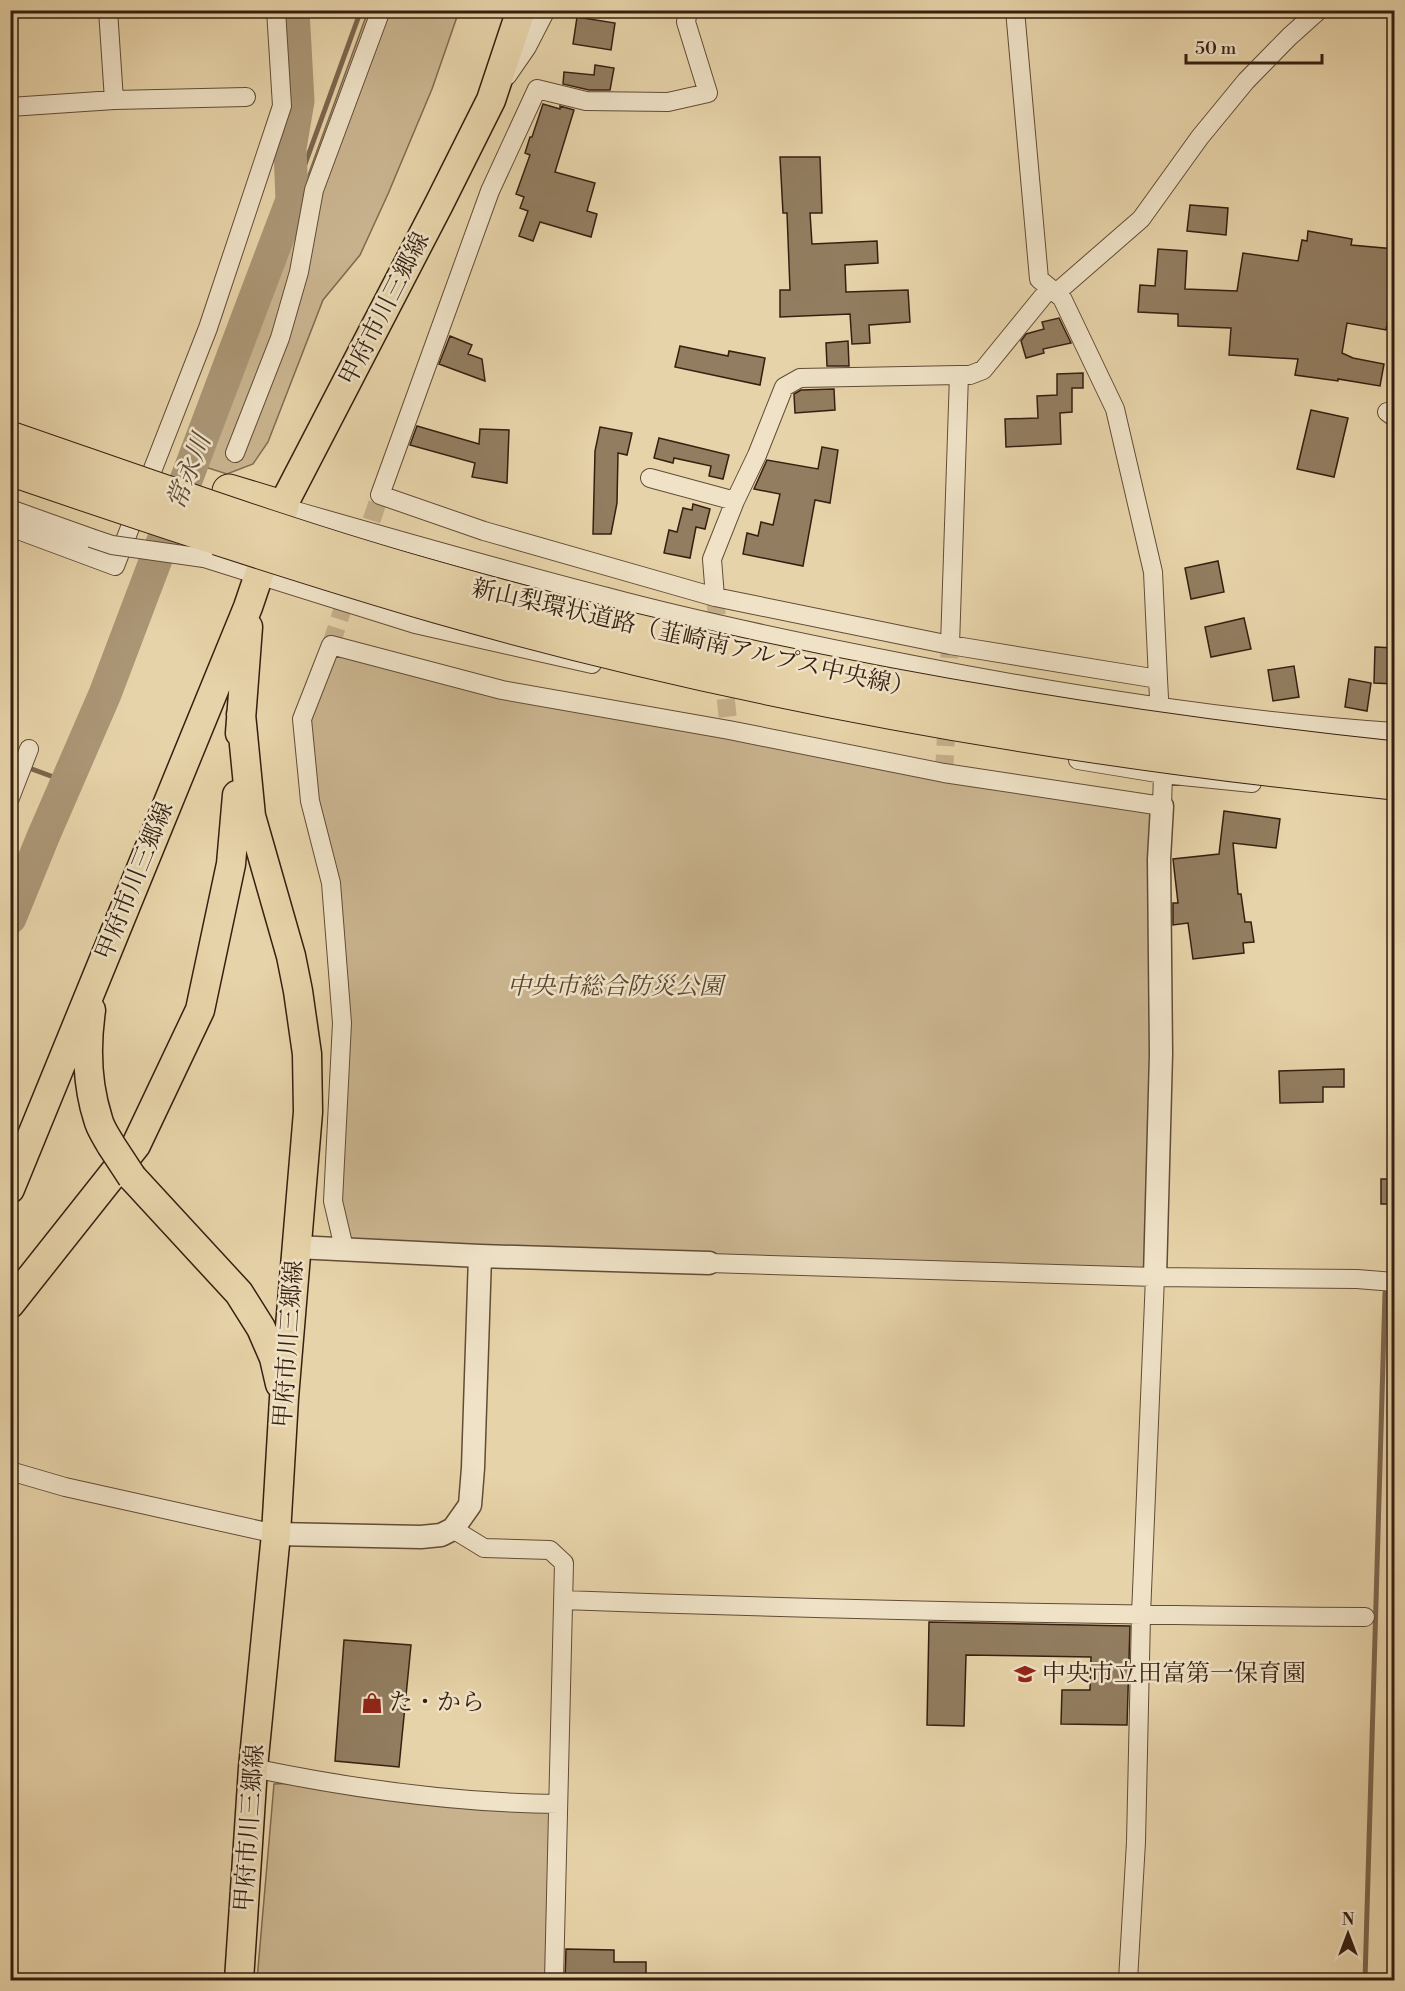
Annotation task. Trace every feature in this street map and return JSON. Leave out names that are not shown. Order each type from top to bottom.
[{"type":"highway","points":[[10,415],[229,491],[282,507]]},
{"type":"highway","name":"新山梨環状道路（韮崎南アルプス中央線）","points":[[10,438],[340,550],[448,582],[674,639],[924,692],[1027,710],[1183,733],[1395,758]]},
{"type":"highway","name":"新山梨環状道路（韮崎南アルプス中央線）","points":[[10,469],[226,543],[328,574],[453,610],[671,665],[913,716],[1054,740],[1177,759],[1395,783]]},
{"type":"highway","points":[[10,490],[204,558]]},
{"type":"main road","name":"甲府市川三郷線","points":[[10,1189],[248,607],[282,507],[491,100],[521,10]]},
{"type":"main road","name":"甲府市川三郷線","points":[[10,1304],[136,1144],[200,1010],[231,864],[248,638],[248,607]]},
{"type":"main road","name":"甲府市川三郷線","points":[[239,1980],[254,1768],[276,1534],[284,1398],[308,1113],[307,1054],[291,956],[251,816],[241,714]]},
{"type":"main road","points":[[96,976],[88,1031],[90,1079],[98,1120],[132,1178],[239,1293],[266,1338],[274,1358],[284,1398]]},
{"type":"street","points":[[108,10],[114,100]]},
{"type":"street","points":[[10,527],[115,566],[208,328],[282,106],[276,10]]},
{"type":"street","points":[[236,453],[280,338],[299,272],[314,190],[381,10]]},
{"type":"street","points":[[491,100],[527,47],[546,10]]},
{"type":"street","points":[[688,10],[686,22],[708,93],[668,102],[586,101],[537,89],[490,191],[380,495],[484,531],[715,597],[950,645],[1158,679]]},
{"type":"street","points":[[1015,10],[1039,279],[1062,298],[1115,409],[1154,572],[1163,774],[1159,859],[1161,1054],[1155,1277],[1141,1615],[1136,1842],[1128,1980]]},
{"type":"street","points":[[715,597],[712,559],[735,501],[757,455],[783,387],[800,378],[970,375],[983,370],[1053,291],[1141,219],[1200,137],[1246,81],[1319,10]]},
{"type":"street","points":[[10,107],[114,100],[246,97]]},
{"type":"street","points":[[950,645],[959,375]]},
{"type":"street","points":[[650,478],[735,501]]},
{"type":"street","points":[[282,507],[609,598],[816,646],[1030,688],[1160,707],[1337,728],[1395,732]]},
{"type":"street","points":[[10,508],[112,545],[204,558],[415,624],[751,701],[917,733],[1163,774],[1395,798]]},
{"type":"street","points":[[344,1248],[333,1201],[342,1023],[331,883],[310,801],[302,719],[331,645],[502,690],[729,730],[944,773],[1162,806]]},
{"type":"street","points":[[10,798],[29,749]]},
{"type":"street","points":[[296,1247],[480,1256],[1155,1277],[1358,1279],[1395,1282]]},
{"type":"street","points":[[10,1471],[64,1487],[276,1534],[421,1537],[441,1535],[453,1529],[470,1505],[474,1456],[480,1256]]},
{"type":"street","points":[[453,1529],[484,1548],[550,1550],[564,1563],[554,1980]]},
{"type":"street","points":[[563,1600],[1141,1615],[1365,1617]]},
{"type":"street","points":[[254,1768],[393,1793],[507,1803],[558,1804]]},
{"type":"green space","points":[[368,11],[459,11],[432,89],[388,194],[360,255],[323,300],[268,442],[253,464],[227,474],[202,466]]},
{"type":"green space","name":"中央市総合防災公園","points":[[331,645],[502,690],[1162,806],[1155,1277],[344,1248],[333,1201],[342,1023],[302,719]]},
{"type":"green space","points":[[323,1782],[553,1811],[550,1980],[257,1980],[274,1784]]},
{"type":"building","points":[[577,17],[615,23],[611,50],[573,44]]},
{"type":"building","points":[[595,65],[614,68],[610,90],[589,90],[563,84],[564,72],[594,75]]},
{"type":"building","points":[[543,104],[574,110],[555,172],[595,183],[587,211],[597,214],[591,237],[540,222],[533,241],[519,236],[528,211],[520,208],[524,197],[516,194],[530,155],[525,153]]},
{"type":"building","points":[[780,157],[820,157],[822,213],[810,213],[812,244],[877,241],[878,263],[845,265],[846,292],[908,290],[910,322],[869,325],[870,343],[852,344],[850,314],[780,317],[780,290],[790,290],[787,213],[783,213]]},
{"type":"building","points":[[1190,205],[1228,208],[1226,235],[1187,231]]},
{"type":"building","points":[[1308,231],[1352,239],[1351,245],[1395,249],[1395,298],[1392,298],[1386,330],[1347,323],[1342,353],[1353,358],[1384,364],[1380,386],[1295,375],[1298,359],[1229,355],[1231,328],[1178,326],[1178,314],[1138,312],[1140,285],[1155,286],[1158,249],[1187,251],[1185,289],[1237,291],[1243,253],[1298,261],[1302,240],[1307,241]]},
{"type":"building","points":[[1059,318],[1071,343],[1043,349],[1044,353],[1026,358],[1021,341],[1026,334],[1044,329],[1042,322]]},
{"type":"building","points":[[450,336],[472,345],[468,354],[482,359],[485,381],[439,364]]},
{"type":"building","points":[[848,341],[849,366],[827,366],[826,343]]},
{"type":"building","points":[[680,346],[728,356],[729,351],[765,358],[760,385],[675,367]]},
{"type":"building","points":[[1083,373],[1083,388],[1072,388],[1072,412],[1060,413],[1061,444],[1006,447],[1005,419],[1038,418],[1037,396],[1057,395],[1057,374]]},
{"type":"building","points":[[834,389],[835,410],[795,413],[794,394],[801,390]]},
{"type":"building","points":[[1311,410],[1348,418],[1334,477],[1297,469]]},
{"type":"building","points":[[417,426],[479,444],[480,429],[509,430],[507,483],[472,477],[475,463],[410,445]]},
{"type":"building","points":[[600,427],[632,433],[627,455],[618,453],[617,503],[611,534],[593,534],[595,451]]},
{"type":"building","points":[[659,438],[729,455],[723,479],[709,476],[711,466],[674,458],[673,463],[654,458]]},
{"type":"building","points":[[822,447],[838,450],[830,503],[815,500],[803,566],[743,554],[747,533],[758,536],[761,522],[773,525],[780,494],[754,489],[767,460],[818,469]]},
{"type":"building","points":[[693,504],[710,509],[705,529],[696,527],[690,558],[664,553],[669,530],[677,532],[683,508],[692,510]]},
{"type":"building","points":[[1218,561],[1224,592],[1191,599],[1185,568]]},
{"type":"building","points":[[1244,618],[1251,649],[1211,657],[1205,627]]},
{"type":"building","points":[[1375,647],[1395,648],[1395,684],[1374,683]]},
{"type":"building","points":[[1294,666],[1299,697],[1273,701],[1268,670]]},
{"type":"building","points":[[1349,679],[1371,683],[1367,711],[1345,707]]},
{"type":"building","points":[[1224,811],[1280,819],[1276,848],[1233,843],[1238,894],[1241,894],[1245,922],[1251,922],[1254,942],[1243,943],[1244,953],[1193,959],[1188,923],[1173,925],[1173,903],[1178,903],[1173,859],[1219,854]]},
{"type":"building","points":[[1344,1069],[1344,1087],[1323,1087],[1323,1102],[1280,1103],[1279,1071]]},
{"type":"building","points":[[1381,1179],[1395,1179],[1395,1204],[1381,1204]]},
{"type":"building","points":[[929,1622],[1130,1626],[1127,1725],[1061,1724],[1062,1690],[1090,1690],[1091,1657],[966,1655],[964,1726],[927,1725]]},
{"type":"building","name":"た・から","points":[[344,1640],[411,1645],[399,1767],[335,1761]]},
{"type":"building","points":[[566,1949],[614,1950],[614,1962],[646,1962],[646,1980],[565,1980]]},
{"type":"waterway","name":"常永川","points":[[10,918],[105,694],[292,200],[290,148],[298,101],[293,10]]},
{"type":"waterway","points":[[292,200],[361,10]]},
{"type":"waterway","points":[[10,761],[67,782]]},
{"type":"waterway","points":[[1365,1980],[1385,1293]]},
{"type":"tunnel","points":[[363,546],[380,495]]},
{"type":"tunnel","points":[[331,645],[349,589]]},
{"type":"tunnel","points":[[715,597],[719,638]]},
{"type":"tunnel","points":[[948,685],[950,645]]},
{"type":"tunnel","points":[[723,672],[729,730]]},
{"type":"tunnel","points":[[944,773],[947,716]]},
{"type":"place","name":"中央市立田富第一保育園","points":[[1025,1674]]},
{"type":"place","name":"た・から","points":[[372,1703]]}]
